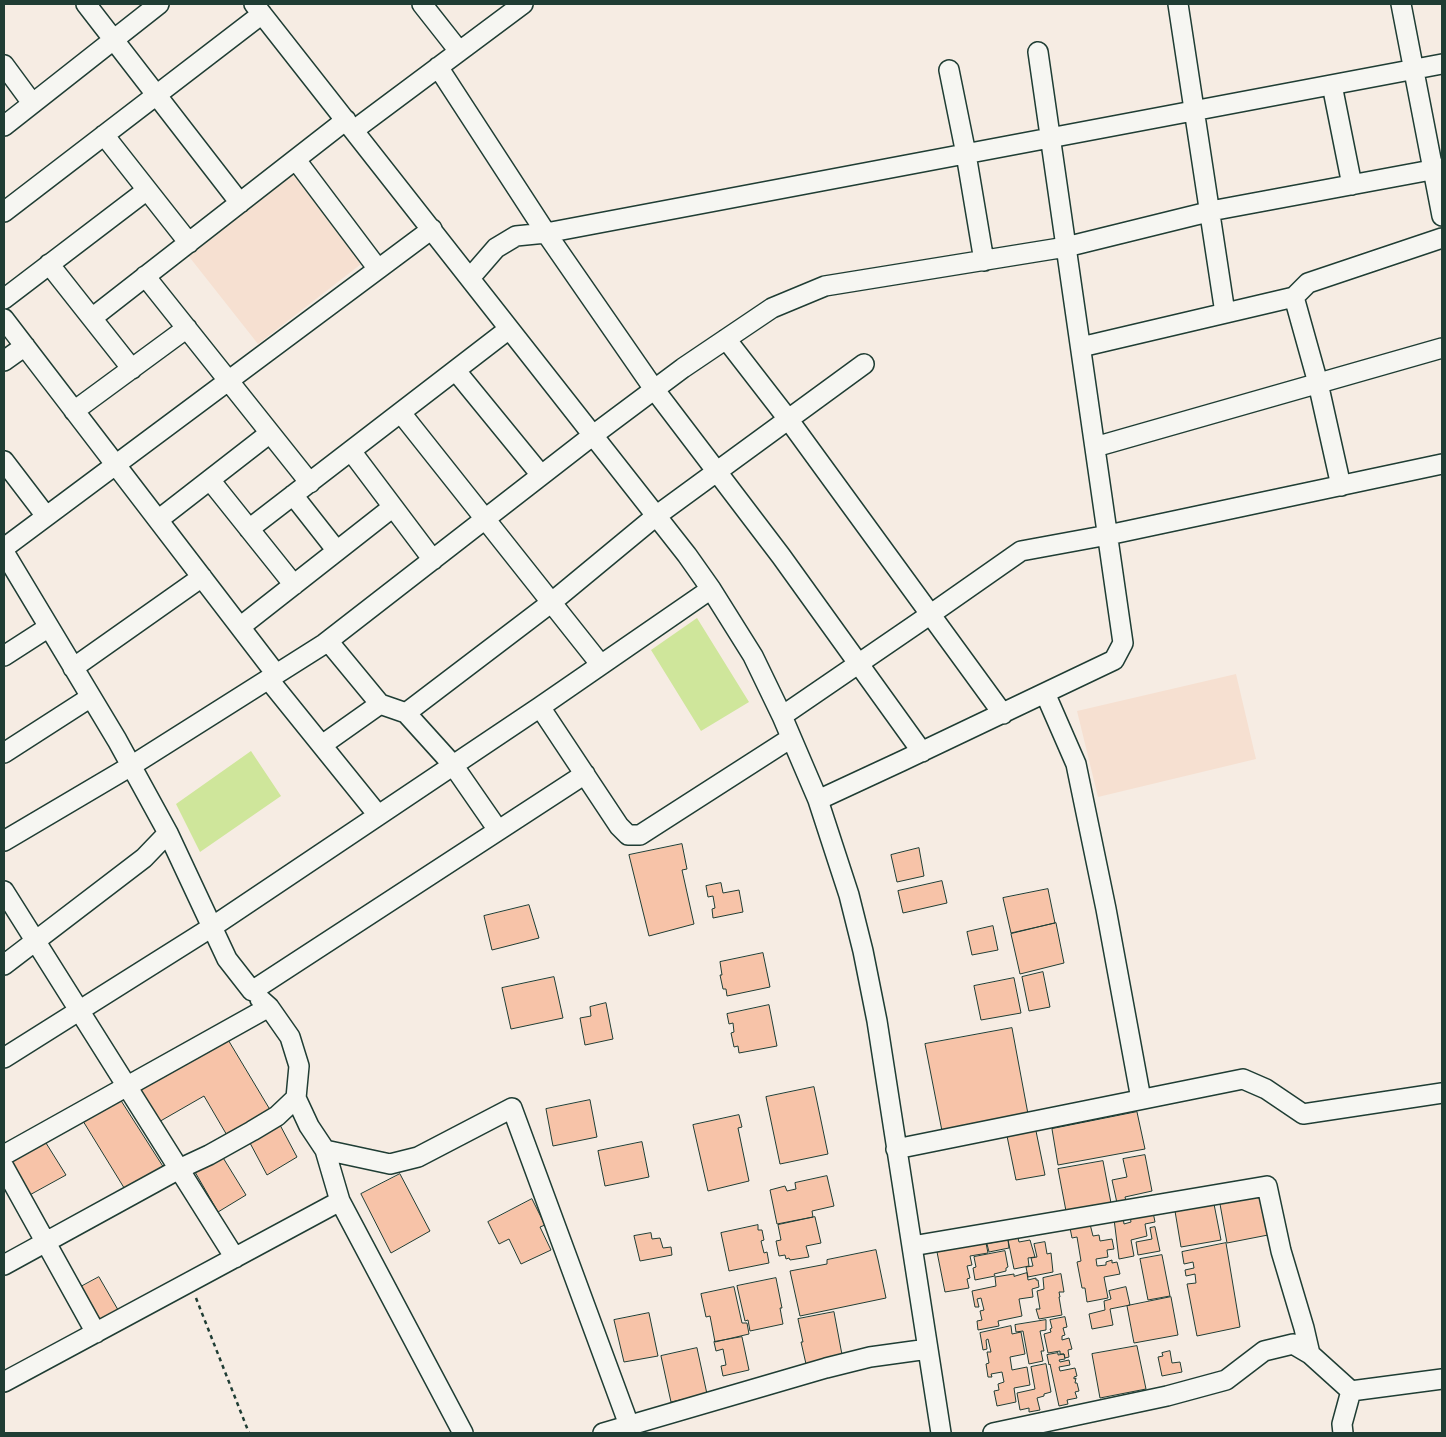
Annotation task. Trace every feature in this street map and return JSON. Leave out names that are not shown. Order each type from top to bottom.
[{"type":"street","points":[[86,4],[240,203]]},
{"type":"street","points":[[4,126],[159,4]]},
{"type":"street","points":[[422,4],[459,51]]},
{"type":"street","points":[[92,318],[296,160],[438,67],[523,4]]},
{"type":"street","points":[[1178,4],[1226,313]]},
{"type":"street","points":[[1401,4],[1414,69],[1438,169],[1442,216]]},
{"type":"street","points":[[4,212],[156,94],[258,9],[656,516],[711,589],[753,656],[782,716],[818,800],[849,894],[877,1021],[941,1433]]},
{"type":"street","points":[[818,800],[1114,660],[1123,643],[1038,52]]},
{"type":"street","points":[[470,278],[496,248],[516,236],[546,233],[1442,64]]},
{"type":"street","points":[[4,65],[32,104]]},
{"type":"street","points":[[438,67],[546,233],[654,389],[781,556],[922,752]]},
{"type":"street","points":[[949,70],[966,154],[984,261]]},
{"type":"street","points":[[1332,85],[1352,185]]},
{"type":"street","points":[[104,135],[189,242]]},
{"type":"street","points":[[296,160],[378,269]]},
{"type":"street","points":[[4,841],[131,766],[328,641],[654,389],[772,308],[825,286],[1066,248],[1211,212],[1438,169]]},
{"type":"street","points":[[4,299],[147,190]]},
{"type":"street","points":[[4,548],[432,229]]},
{"type":"street","points":[[1081,346],[1294,298],[1308,283],[1442,238]]},
{"type":"street","points":[[49,264],[132,369]]},
{"type":"street","points":[[146,276],[310,483]]},
{"type":"street","points":[[1294,298],[1318,383],[1341,486]]},
{"type":"street","points":[[4,319],[240,627],[272,677],[322,746],[378,815]]},
{"type":"street","points":[[74,411],[187,328]]},
{"type":"street","points":[[249,529],[508,329]]},
{"type":"street","points":[[726,338],[788,419],[1003,714]]},
{"type":"street","points":[[4,361],[25,346]]},
{"type":"street","points":[[1095,447],[1442,348]]},
{"type":"street","points":[[406,713],[552,602],[656,516],[864,364]]},
{"type":"street","points":[[456,371],[541,475]]},
{"type":"street","points":[[401,413],[601,665]]},
{"type":"street","points":[[158,520],[270,433]]},
{"type":"street","points":[[351,451],[433,560]]},
{"type":"street","points":[[4,461],[46,516]]},
{"type":"street","points":[[782,716],[1021,551],[1108,536],[1442,464]]},
{"type":"street","points":[[210,480],[294,585]]},
{"type":"street","points":[[293,495],[337,551]]},
{"type":"street","points":[[240,627],[393,507]]},
{"type":"street","points":[[4,552],[131,766],[168,834],[227,959],[252,991],[269,1008],[290,1037],[299,1066],[296,1098],[309,1126],[325,1150],[340,1201],[463,1433]]},
{"type":"street","points":[[73,668],[202,577]]},
{"type":"street","points":[[4,1058],[212,927],[540,707],[711,589]]},
{"type":"street","points":[[4,656],[49,627]]},
{"type":"street","points":[[328,641],[380,704],[406,713],[453,765],[498,830]]},
{"type":"street","points":[[1045,694],[1076,764],[1106,909],[1141,1099]]},
{"type":"street","points":[[4,753],[91,697]]},
{"type":"street","points":[[322,746],[380,704]]},
{"type":"street","points":[[540,707],[619,826],[628,835],[640,835],[791,738]]},
{"type":"street","points":[[252,991],[584,774]]},
{"type":"street","points":[[4,965],[144,858],[168,834]]},
{"type":"street","points":[[4,891],[235,1258]]},
{"type":"street","points":[[4,1155],[269,1008]]},
{"type":"street","points":[[896,1149],[1243,1079],[1266,1089],[1303,1114],[1442,1093]]},
{"type":"street","points":[[4,1265],[252,1131],[277,1116],[296,1098]]},
{"type":"street","points":[[325,1150],[390,1164],[418,1157],[512,1108],[629,1426]]},
{"type":"street","points":[[4,1168],[96,1333]]},
{"type":"street","points":[[912,1246],[1267,1186],[1280,1251],[1304,1328],[1310,1354]]},
{"type":"street","points":[[4,1382],[340,1201]]},
{"type":"street","points":[[993,1433],[1167,1396],[1226,1380],[1264,1351],[1293,1344],[1310,1354],[1351,1391],[1442,1379]]},
{"type":"street","points":[[603,1433],[826,1368],[870,1357],[928,1349]]},
{"type":"street","points":[[1342,1433],[1342,1424],[1351,1391]]},
{"type":"path","points":[[190,1283],[249,1433]]},
{"type":"shaded area","points":[[294,171],[365,261],[258,344],[187,254]]},
{"type":"shaded area","points":[[1236,674],[1256,759],[1098,797],[1077,711]]},
{"type":"green space","points":[[697,618],[749,702],[701,731],[651,650]]},
{"type":"green space","points":[[251,751],[281,796],[200,852],[176,804]]},
{"type":"building","points":[[682,844],[687,869],[682,870],[694,924],[649,936],[629,855]]},
{"type":"building","points":[[919,848],[924,876],[897,882],[891,855]]},
{"type":"building","points":[[942,881],[947,903],[903,913],[898,891]]},
{"type":"building","points":[[721,883],[723,893],[739,890],[743,912],[713,918],[712,909],[715,908],[713,896],[708,897],[706,886]]},
{"type":"building","points":[[1048,889],[1055,923],[1011,933],[1003,898]]},
{"type":"building","points":[[529,905],[539,938],[492,950],[484,916]]},
{"type":"building","points":[[1056,923],[1064,963],[1020,974],[1011,934]]},
{"type":"building","points":[[993,926],[998,950],[972,955],[967,932]]},
{"type":"building","points":[[763,953],[770,987],[727,996],[726,989],[723,989],[720,975],[722,975],[720,962]]},
{"type":"building","points":[[1043,972],[1050,1007],[1029,1011],[1022,977]]},
{"type":"building","points":[[554,977],[563,1018],[511,1029],[502,988]]},
{"type":"building","points":[[1014,978],[1021,1013],[981,1020],[974,986]]},
{"type":"building","points":[[606,1003],[613,1039],[585,1045],[580,1018],[591,1016],[590,1007]]},
{"type":"building","points":[[769,1005],[777,1046],[739,1053],[738,1046],[734,1047],[731,1033],[734,1032],[733,1023],[729,1024],[727,1014]]},
{"type":"building","points":[[1012,1028],[1028,1114],[942,1131],[925,1044]]},
{"type":"building","points":[[227,1038],[272,1113],[228,1137],[204,1096],[157,1123],[136,1090]]},
{"type":"building","points":[[814,1087],[828,1154],[780,1164],[766,1097]]},
{"type":"building","points":[[120,1099],[164,1168],[126,1191],[83,1121]]},
{"type":"building","points":[[590,1100],[597,1137],[553,1146],[546,1109]]},
{"type":"building","points":[[1137,1112],[1145,1149],[1058,1165],[1052,1129]]},
{"type":"building","points":[[739,1115],[742,1127],[738,1128],[749,1181],[708,1191],[693,1125]]},
{"type":"building","points":[[280,1125],[297,1157],[267,1175],[250,1143]]},
{"type":"building","points":[[1036,1131],[1045,1175],[1016,1180],[1007,1136]]},
{"type":"building","points":[[642,1142],[649,1177],[605,1186],[598,1151]]},
{"type":"building","points":[[46,1143],[66,1175],[26,1197],[8,1164]]},
{"type":"building","points":[[1145,1155],[1152,1191],[1125,1197],[1126,1201],[1117,1203],[1112,1180],[1127,1177],[1123,1159]]},
{"type":"building","points":[[222,1156],[246,1195],[218,1212],[195,1172]]},
{"type":"building","points":[[1103,1161],[1111,1203],[1066,1211],[1058,1169]]},
{"type":"building","points":[[400,1174],[430,1231],[391,1253],[361,1194]]},
{"type":"building","points":[[827,1176],[834,1206],[812,1211],[813,1217],[777,1224],[770,1190],[785,1186],[787,1191],[796,1189],[795,1183]]},
{"type":"building","points":[[1261,1197],[1268,1235],[1227,1243],[1220,1204]]},
{"type":"building","points":[[532,1199],[545,1225],[540,1227],[551,1250],[521,1264],[509,1239],[499,1244],[488,1222]]},
{"type":"building","points":[[1214,1204],[1221,1240],[1181,1247],[1175,1211]]},
{"type":"building","points":[[1153,1212],[1155,1222],[1145,1224],[1147,1236],[1131,1240],[1134,1256],[1119,1259],[1114,1219],[1123,1217],[1124,1224],[1131,1222],[1130,1216]]},
{"type":"building","points":[[815,1217],[821,1243],[806,1246],[809,1257],[790,1260],[789,1258],[786,1259],[785,1255],[779,1256],[776,1241],[781,1240],[778,1225]]},
{"type":"building","points":[[1090,1224],[1093,1236],[1099,1235],[1100,1241],[1112,1239],[1114,1249],[1107,1250],[1108,1257],[1096,1259],[1097,1266],[1106,1265],[1106,1262],[1112,1260],[1112,1263],[1117,1262],[1120,1274],[1104,1277],[1108,1298],[1087,1302],[1077,1262],[1081,1261],[1077,1237],[1072,1238],[1070,1228]]},
{"type":"building","points":[[758,1225],[758,1230],[762,1230],[764,1240],[761,1241],[764,1253],[767,1252],[769,1263],[729,1271],[721,1233]]},
{"type":"building","points":[[1155,1227],[1160,1251],[1138,1255],[1136,1242],[1152,1239],[1150,1228]]},
{"type":"building","points":[[651,1233],[652,1239],[660,1238],[663,1248],[671,1247],[672,1255],[640,1261],[634,1236]]},
{"type":"building","points":[[1018,1238],[1019,1242],[1030,1240],[1035,1257],[1028,1258],[1029,1266],[1014,1269],[1008,1240]]},
{"type":"building","points":[[1008,1240],[1009,1248],[989,1252],[987,1244]]},
{"type":"building","points":[[1045,1242],[1047,1254],[1051,1253],[1053,1272],[1028,1277],[1026,1267],[1033,1266],[1031,1258],[1037,1257],[1034,1244]]},
{"type":"building","points":[[986,1243],[988,1253],[970,1256],[972,1265],[967,1266],[970,1278],[967,1279],[969,1288],[945,1292],[937,1252]]},
{"type":"building","points":[[1226,1243],[1240,1327],[1197,1336],[1187,1284],[1196,1283],[1195,1274],[1186,1276],[1185,1270],[1194,1268],[1193,1262],[1184,1264],[1182,1252]]},
{"type":"building","points":[[876,1250],[886,1298],[800,1316],[790,1271],[827,1264],[827,1260]]},
{"type":"building","points":[[1005,1251],[1008,1267],[1006,1271],[994,1274],[995,1276],[975,1280],[973,1268],[976,1267],[974,1257]]},
{"type":"building","points":[[1162,1255],[1170,1296],[1148,1300],[1140,1259]]},
{"type":"building","points":[[1027,1273],[1028,1280],[1036,1278],[1038,1280],[1039,1287],[1032,1289],[1033,1297],[1019,1299],[1022,1316],[998,1321],[999,1326],[978,1330],[977,1321],[982,1320],[980,1311],[984,1310],[981,1298],[977,1299],[979,1307],[975,1307],[972,1291],[996,1286],[995,1277]]},
{"type":"building","points":[[1061,1274],[1064,1292],[1059,1292],[1059,1297],[1062,1315],[1039,1319],[1036,1309],[1040,1309],[1037,1291],[1044,1289],[1043,1278]]},
{"type":"building","points":[[99,1277],[121,1315],[97,1328],[75,1290]]},
{"type":"building","points":[[776,1278],[783,1324],[750,1331],[748,1320],[745,1321],[737,1286]]},
{"type":"building","points":[[734,1287],[742,1323],[747,1323],[749,1334],[715,1342],[710,1316],[706,1317],[701,1294]]},
{"type":"building","points":[[1126,1287],[1130,1305],[1110,1309],[1113,1325],[1092,1329],[1089,1314],[1105,1310],[1104,1301],[1111,1299],[1109,1291]]},
{"type":"building","points":[[1171,1297],[1178,1335],[1134,1343],[1127,1306]]},
{"type":"building","points":[[834,1312],[843,1360],[806,1364],[798,1319]]},
{"type":"building","points":[[649,1313],[658,1356],[624,1362],[614,1320]]},
{"type":"building","points":[[1065,1317],[1067,1327],[1063,1328],[1065,1335],[1062,1336],[1062,1340],[1069,1338],[1072,1349],[1068,1350],[1069,1357],[1065,1358],[1064,1354],[1060,1354],[1060,1351],[1048,1353],[1044,1334],[1051,1332],[1050,1320]]},
{"type":"building","points":[[1046,1320],[1046,1330],[1040,1331],[1044,1351],[1041,1351],[1043,1361],[1029,1364],[1023,1331],[1016,1332],[1015,1325]]},
{"type":"building","points":[[1011,1326],[1012,1334],[1021,1332],[1025,1354],[1010,1357],[1012,1370],[1027,1367],[1030,1385],[1014,1388],[1016,1402],[997,1406],[994,1391],[999,1390],[998,1384],[1004,1382],[1002,1372],[991,1374],[992,1377],[988,1377],[986,1364],[989,1363],[987,1352],[991,1352],[988,1339],[986,1340],[987,1349],[983,1350],[980,1333]]},
{"type":"building","points":[[742,1337],[749,1370],[723,1376],[721,1366],[726,1365],[723,1349],[716,1351],[714,1342]]},
{"type":"building","points":[[1137,1346],[1146,1389],[1100,1398],[1092,1354]]},
{"type":"building","points":[[697,1348],[707,1394],[671,1402],[661,1356]]},
{"type":"building","points":[[1170,1351],[1172,1363],[1180,1362],[1182,1372],[1162,1376],[1158,1357],[1163,1356],[1162,1353]]},
{"type":"building","points":[[1058,1353],[1058,1355],[1064,1354],[1065,1359],[1059,1360],[1060,1362],[1069,1360],[1070,1365],[1059,1367],[1060,1371],[1075,1368],[1077,1376],[1074,1379],[1076,1378],[1075,1383],[1077,1383],[1079,1391],[1075,1392],[1077,1398],[1067,1400],[1068,1404],[1059,1406],[1047,1355]]},
{"type":"building","points":[[1046,1364],[1051,1392],[1037,1398],[1040,1410],[1029,1412],[1029,1408],[1020,1410],[1017,1393],[1035,1389],[1031,1367]]}]
